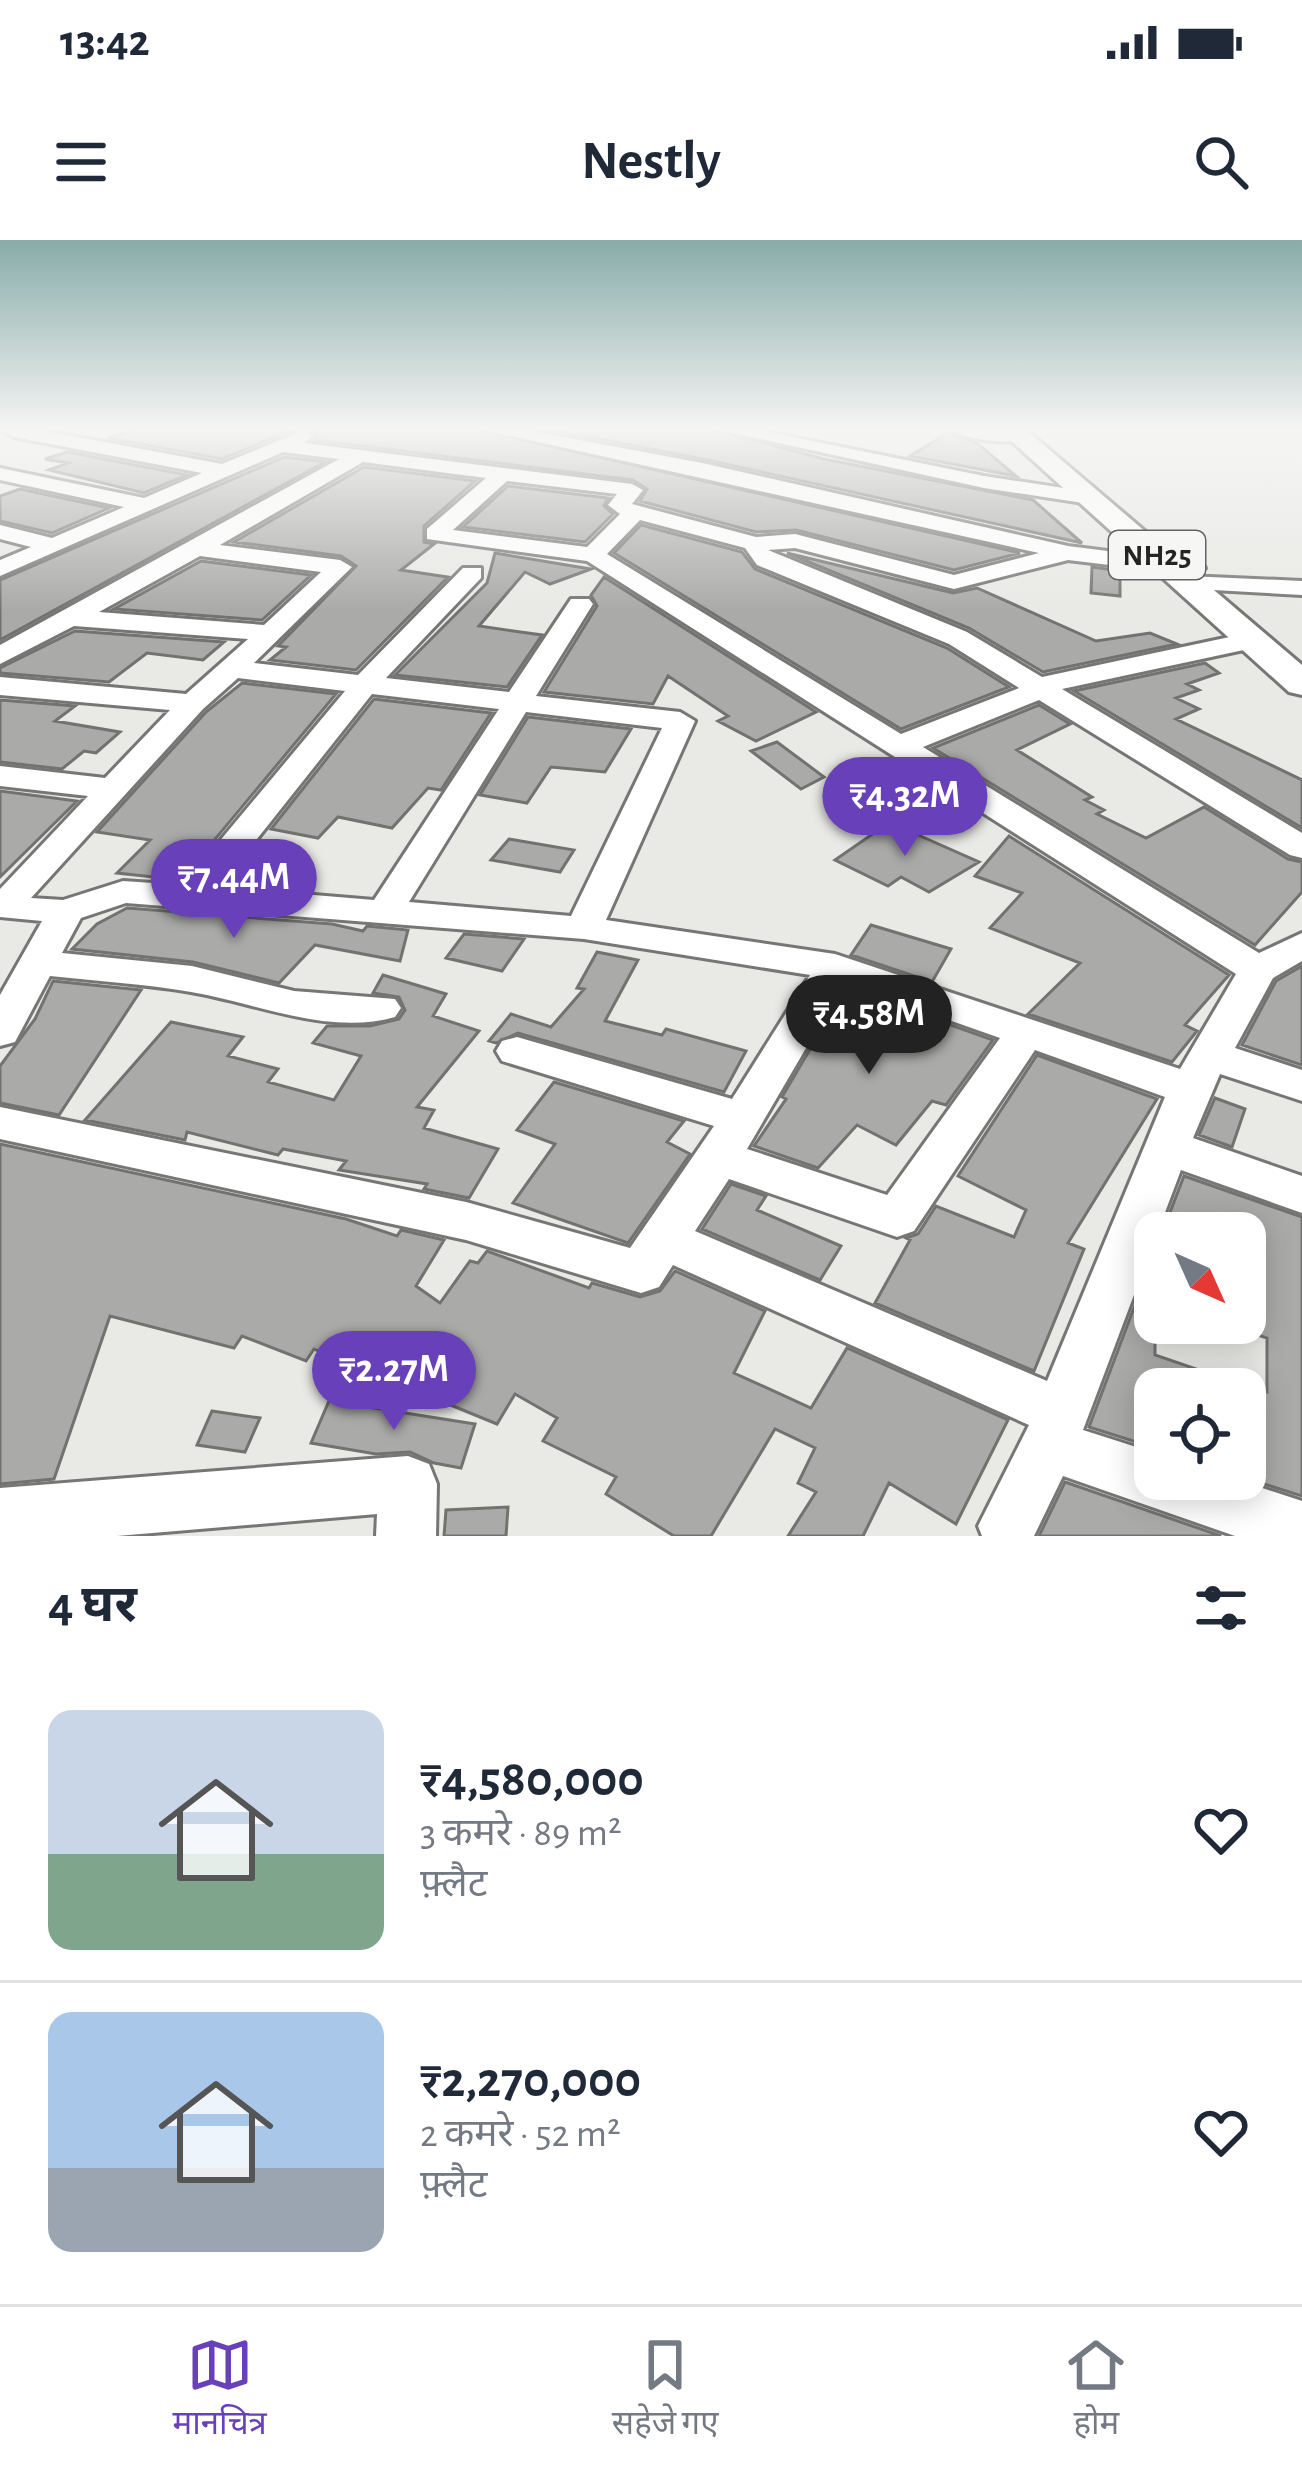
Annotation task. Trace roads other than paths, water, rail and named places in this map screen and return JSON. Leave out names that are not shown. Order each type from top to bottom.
[{"type":"main road","name":"NH25","points":[[1081,489],[1302,663]]},
{"type":"main road","name":"NH25","points":[[1088,489],[1190,575],[1302,684]]},
{"type":"street","points":[[74,489],[143,504]]},
{"type":"street","points":[[0,569],[179,489]]},
{"type":"street","points":[[0,656],[301,489]]},
{"type":"street","points":[[485,489],[435,534],[592,555],[1258,970]]},
{"type":"street","points":[[575,489],[633,501],[756,544],[794,541],[954,582]]},
{"type":"street","points":[[592,555],[641,489]]},
{"type":"street","points":[[786,489],[1068,554],[1302,588]]},
{"type":"street","points":[[1034,489],[1090,498]]},
{"type":"street","points":[[0,532],[53,545]]},
{"type":"street","points":[[756,544],[765,560],[895,608],[958,638],[1302,848]]},
{"type":"street","points":[[2,907],[193,703],[340,567],[196,549]]},
{"type":"street","points":[[895,608],[954,582],[1068,554]]},
{"type":"street","points":[[193,896],[366,683],[472,573]]},
{"type":"street","points":[[385,911],[580,604]]},
{"type":"street","points":[[70,618],[270,633]]},
{"type":"street","points":[[896,747],[1037,689],[1253,640]]},
{"type":"street","points":[[232,670],[680,721],[584,928]]},
{"type":"street","points":[[0,686],[193,703]]},
{"type":"street","points":[[0,776],[112,789]]},
{"type":"street","points":[[2,907],[65,911],[123,892],[584,928],[835,966],[1027,1030],[1199,1072],[1302,1086]]},
{"type":"street","points":[[0,1032],[65,911]]},
{"type":"street","points":[[1008,1526],[1055,1429],[1199,1072],[1258,970],[1302,945]]},
{"type":"street","points":[[39,963],[193,979],[294,1004],[381,1008]]},
{"type":"street","points":[[0,1123],[466,1220],[641,1272],[835,966]]},
{"type":"street","points":[[517,1051],[730,1137],[897,1218],[1027,1030]]},
{"type":"street","points":[[1167,1148],[1302,1195]]},
{"type":"street","points":[[663,1239],[1055,1429],[1302,1530]]},
{"type":"street","points":[[0,1516],[408,1484],[406,1536]]}]
